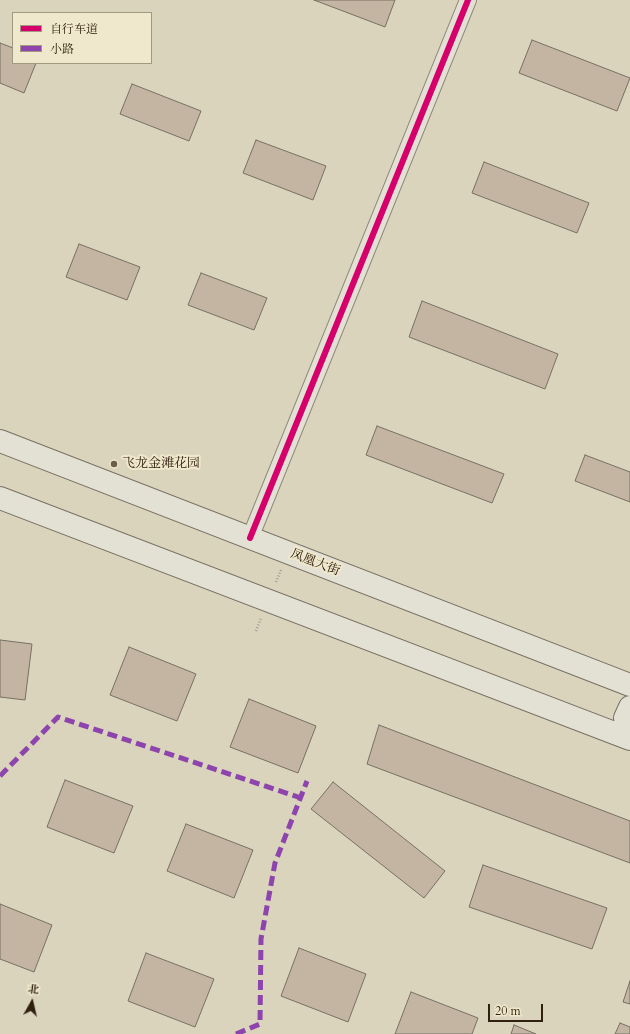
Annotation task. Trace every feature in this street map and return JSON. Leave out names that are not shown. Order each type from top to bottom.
[{"type":"main road","name":"凤凰大街","points":[[0,441],[630,685]]},
{"type":"main road","points":[[0,498],[630,739]]},
{"type":"main road","points":[[630,707],[625,718],[626,727],[630,731]]},
{"type":"street","points":[[250,538],[468,0]]},
{"type":"path","points":[[274,587],[282,566]]},
{"type":"path","points":[[256,631],[262,616]]},
{"type":"building","points":[[314,0],[395,0],[385,27]]},
{"type":"building","points":[[532,40],[630,78],[617,111],[519,73]]},
{"type":"building","points":[[0,43],[12,48],[12,64],[36,64],[24,93],[0,83]]},
{"type":"building","points":[[132,84],[201,111],[189,141],[120,114]]},
{"type":"building","points":[[256,140],[326,166],[313,200],[243,173]]},
{"type":"building","points":[[484,162],[589,203],[577,233],[472,193]]},
{"type":"building","points":[[79,244],[140,267],[127,300],[66,277]]},
{"type":"building","points":[[201,273],[267,298],[254,330],[188,305]]},
{"type":"building","points":[[422,301],[558,354],[545,389],[409,337]]},
{"type":"building","points":[[377,426],[504,474],[492,503],[366,455]]},
{"type":"building","points":[[585,455],[630,472],[630,502],[575,481]]},
{"type":"building","points":[[0,640],[32,644],[25,700],[0,697]]},
{"type":"building","points":[[129,647],[196,674],[177,721],[110,695]]},
{"type":"building","points":[[249,699],[316,726],[298,773],[230,747]]},
{"type":"building","points":[[379,725],[630,821],[630,863],[367,764]]},
{"type":"building","points":[[65,780],[133,806],[114,853],[47,827]]},
{"type":"building","points":[[333,782],[445,871],[424,898],[311,809]]},
{"type":"building","points":[[186,824],[253,850],[234,898],[167,871]]},
{"type":"building","points":[[483,865],[607,908],[592,949],[469,907]]},
{"type":"building","points":[[0,904],[52,925],[34,972],[0,959]]},
{"type":"building","points":[[299,948],[366,974],[348,1022],[281,996]]},
{"type":"building","points":[[146,953],[214,979],[195,1027],[128,1001]]},
{"type":"building","points":[[630,981],[630,1004],[623,1002]]},
{"type":"building","points":[[411,992],[478,1018],[472,1034],[395,1034]]},
{"type":"building","points":[[620,1023],[630,1027],[630,1034],[615,1034]]},
{"type":"building","points":[[514,1025],[536,1034],[511,1034]]},
{"type":"marked path","points":[[0,776],[58,717],[301,798]]},
{"type":"marked path","points":[[236,1034],[260,1024],[261,939],[275,863],[307,781]]},
{"type":"cycle path","points":[[250,538],[468,0]]},
{"type":"place","name":"飞龙金滩花园","points":[[114,464]]}]
